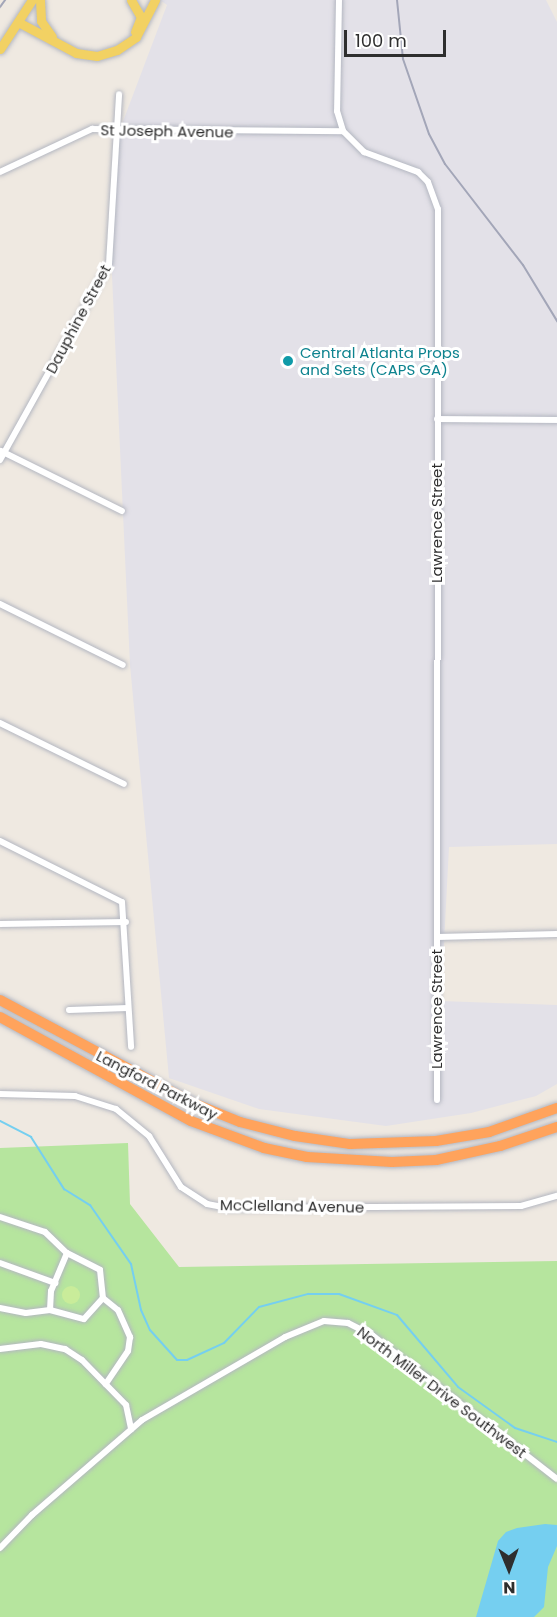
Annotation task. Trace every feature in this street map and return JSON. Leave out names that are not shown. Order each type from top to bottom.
[{"type":"highway","name":"Langford Parkway","points":[[0,1000],[193,1103],[240,1122],[295,1136],[350,1144],[436,1141],[508,1127],[557,1108]]},
{"type":"highway","name":"Langford Parkway","points":[[0,1017],[191,1121],[264,1148],[307,1157],[392,1162],[436,1160],[500,1146],[557,1127]]},
{"type":"main road","points":[[0,49],[32,0]]},
{"type":"main road","points":[[40,0],[44,28],[60,45]]},
{"type":"main road","points":[[131,0],[141,17],[132,40]]},
{"type":"main road","points":[[18,22],[76,53],[97,56],[132,40],[149,18],[155,0]]},
{"type":"street","points":[[339,0],[338,111],[343,131]]},
{"type":"street","name":"Dauphine Street","points":[[0,460],[2,452],[109,264],[119,94]]},
{"type":"street","name":"St Joseph Avenue","points":[[0,172],[92,129],[117,132],[343,131]]},
{"type":"street","name":"Lawrence Street","points":[[343,131],[364,152],[418,172],[436,196],[437,1100]]},
{"type":"street","points":[[437,419],[557,420]]},
{"type":"street","points":[[2,452],[122,511]]},
{"type":"street","points":[[0,604],[123,665]]},
{"type":"street","points":[[0,723],[124,784]]},
{"type":"street","points":[[0,841],[116,897],[124,907],[131,1047]]},
{"type":"street","points":[[0,924],[126,922]]},
{"type":"street","points":[[437,937],[557,934]]},
{"type":"street","points":[[69,1010],[129,1008]]},
{"type":"street","name":"McClelland Avenue","points":[[0,1094],[75,1096],[116,1109],[149,1136],[181,1188],[207,1204],[227,1208],[521,1206],[557,1196]]},
{"type":"street","points":[[0,1217],[45,1232],[67,1253],[100,1270],[103,1298],[118,1310],[130,1337],[128,1351],[106,1384]]},
{"type":"street","points":[[50,1310],[55,1283],[67,1253]]},
{"type":"street","points":[[0,1263],[55,1283]]},
{"type":"street","points":[[0,1308],[26,1313],[50,1310],[84,1319],[103,1298]]},
{"type":"street","name":"North Miller Drive Southwest","points":[[0,1548],[32,1515],[131,1428],[285,1337],[313,1324],[335,1321],[372,1335],[557,1479]]},
{"type":"street","points":[[0,1349],[53,1345],[82,1360],[126,1405],[131,1428]]},
{"type":"shaded area","points":[[160,0],[546,0],[557,22],[557,844],[449,847],[441,1001],[557,1005],[557,1084],[536,1096],[471,1113],[386,1126],[259,1109],[169,1078],[130,665],[111,254],[119,132],[167,5]]},
{"type":"green space","points":[[128,1143],[130,1204],[179,1267],[557,1261],[557,1617],[0,1617],[0,1148]]},
{"type":"green space","points":[[71,1286],[77,1289],[80,1295],[77,1301],[71,1304],[65,1301],[62,1295],[65,1289]]},
{"type":"water","points":[[545,1524],[557,1525],[557,1546],[548,1567],[544,1607],[534,1617],[476,1617],[498,1541],[506,1532],[517,1528]]},
{"type":"waterway","points":[[0,1121],[31,1137],[64,1189],[90,1205],[131,1264],[141,1310],[150,1330],[177,1360],[187,1360],[224,1343],[259,1307],[308,1294],[339,1294],[397,1315],[458,1387],[515,1428],[557,1442]]},
{"type":"railway","points":[[0,7],[5,0]]},
{"type":"railway","points":[[397,0],[403,59],[429,134],[445,164],[523,265],[557,321]]},
{"type":"place","name":"Central Atlanta Props and Sets (CAPS GA)","points":[[288,361]]}]
